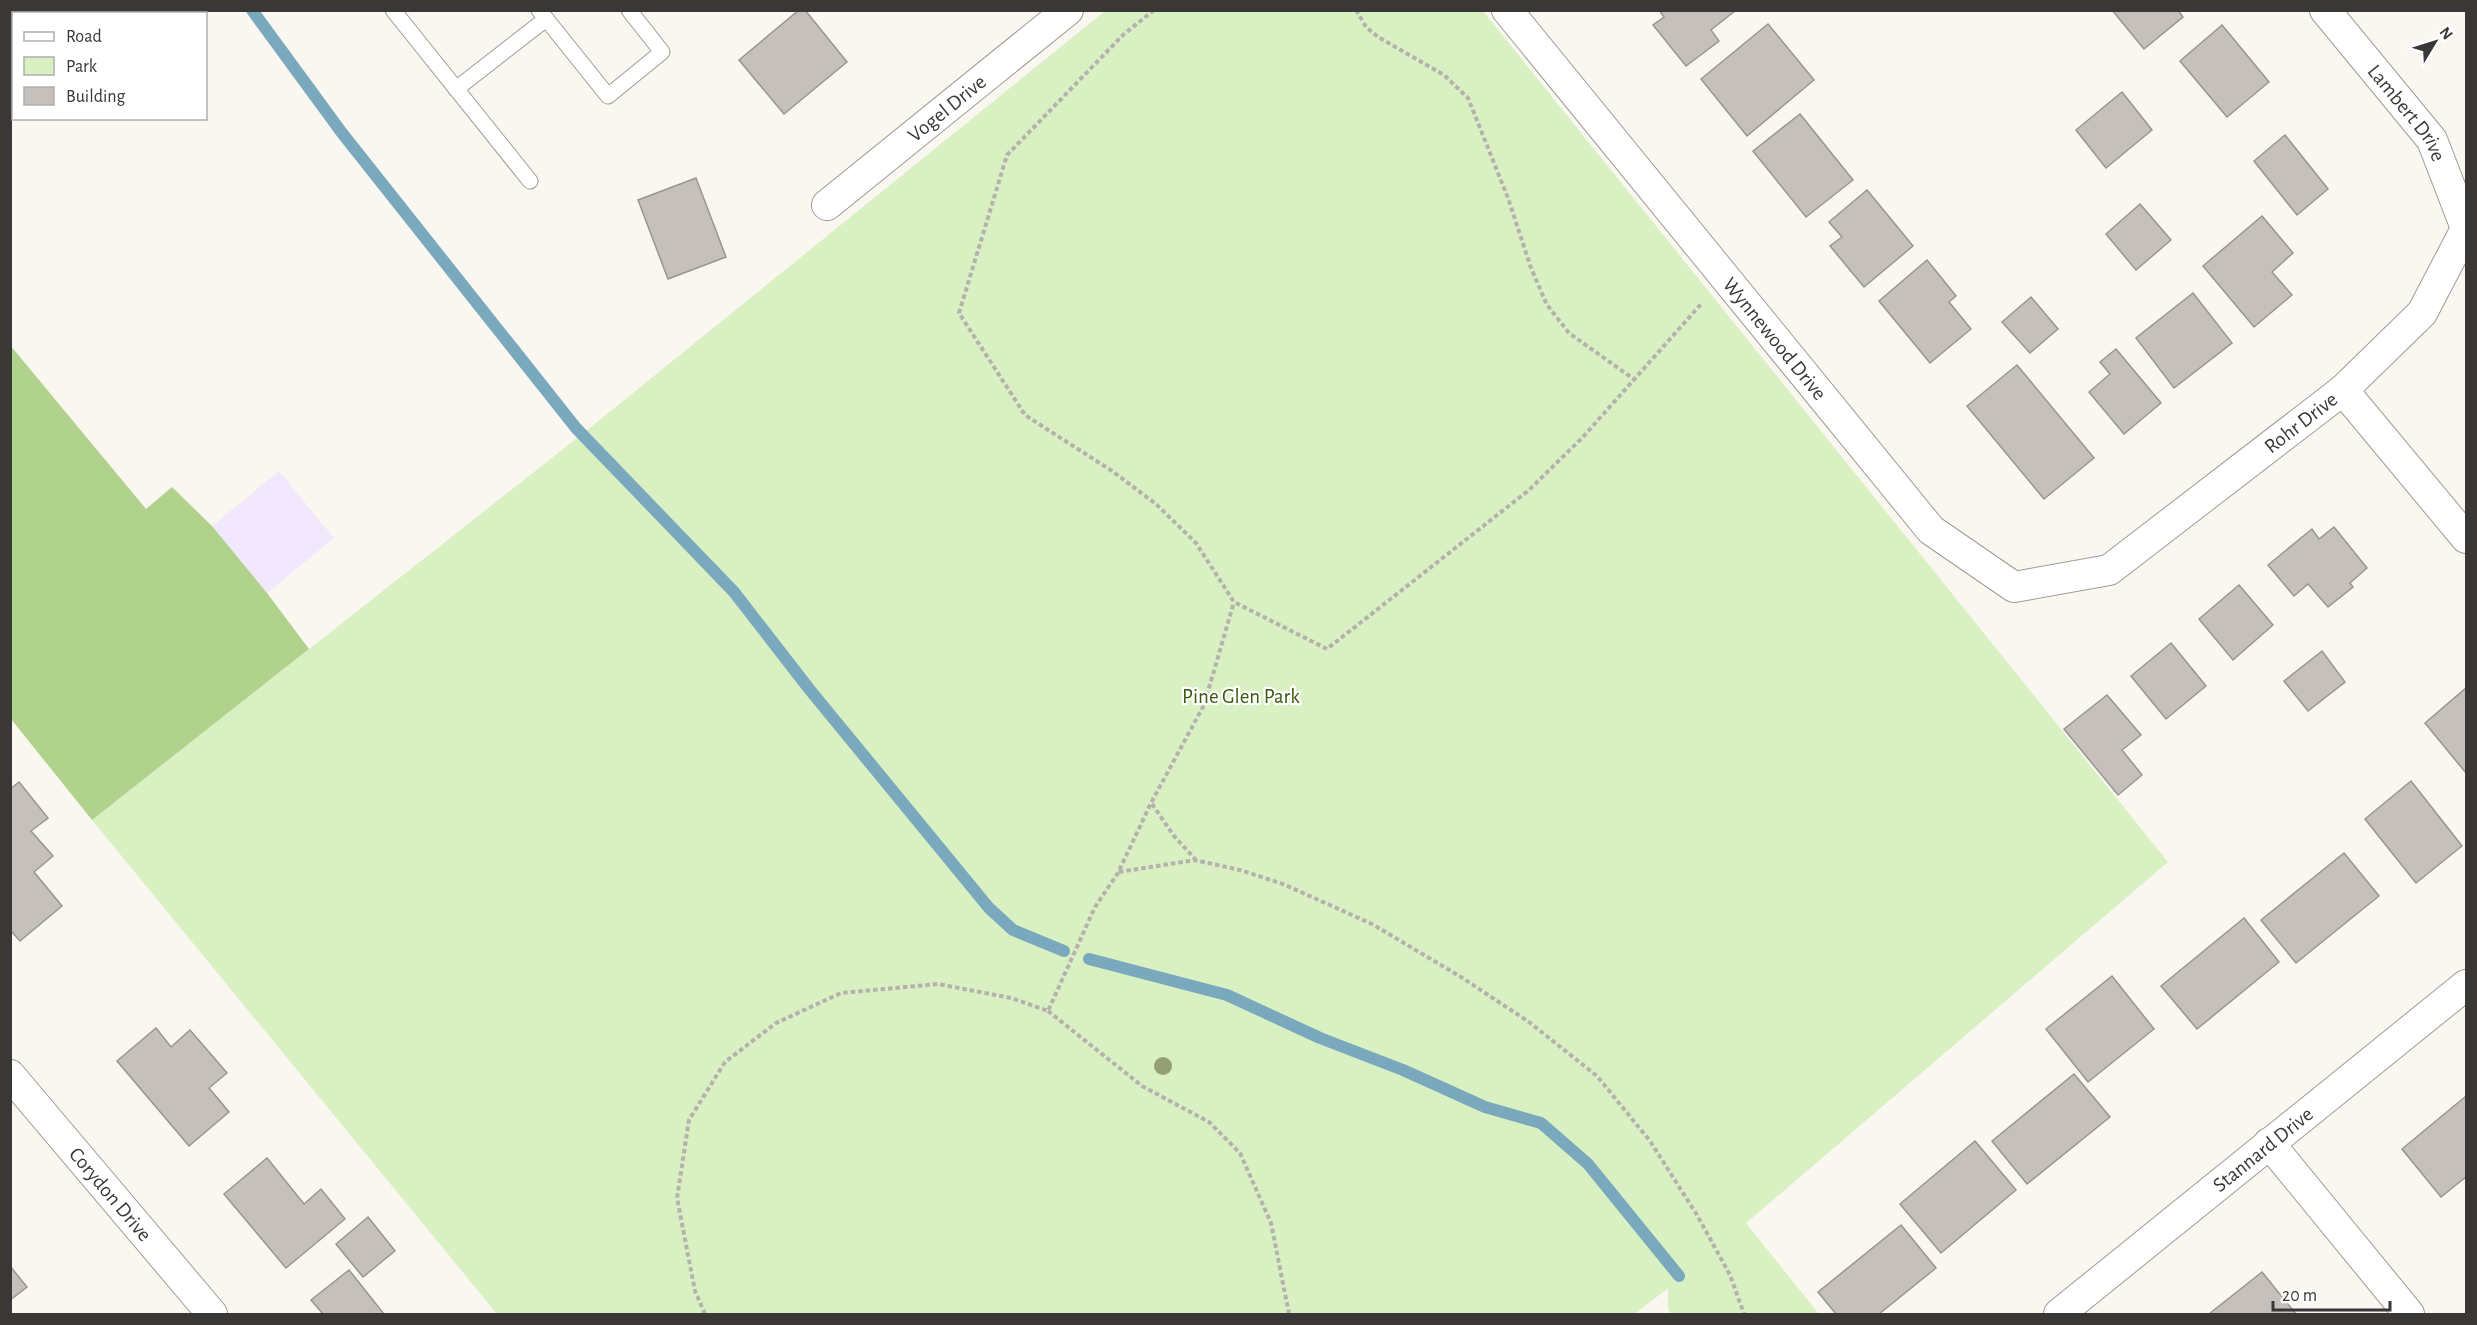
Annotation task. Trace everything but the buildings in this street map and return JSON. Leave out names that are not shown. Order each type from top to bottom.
[{"type":"street","name":"Vogel Drive","points":[[827,205],[1068,10]]},
{"type":"street","name":"Wynnewood Drive","points":[[1507,10],[1931,530],[2014,587],[2091,573]]},
{"type":"street","name":"Lambert Drive","points":[[2325,10],[2432,140],[2466,229]]},
{"type":"street","name":"Rohr Drive","points":[[2091,573],[2109,570],[2343,390],[2422,314],[2466,229]]},
{"type":"street","points":[[2343,390],[2466,538]]},
{"type":"street","name":"Stannard Drive","points":[[2059,1314],[2466,985]]},
{"type":"street","name":"Corydon Drive","points":[[10,1075],[212,1314]]},
{"type":"street","points":[[2270,1143],[2409,1314]]},
{"type":"lane","points":[[393,10],[530,181]]},
{"type":"lane","points":[[456,89],[542,14],[608,96],[662,52],[629,10]]},
{"type":"path","points":[[1154,10],[1123,35],[1006,155],[959,313],[1025,415],[1112,471],[1156,504],[1196,543],[1234,602],[1327,649],[1529,490],[1583,437],[1707,298]]},
{"type":"path","points":[[1356,10],[1366,27],[1378,37],[1444,75],[1468,98],[1547,305],[1569,333],[1635,380]]},
{"type":"path","points":[[1048,1011],[1095,907],[1118,873],[1151,803],[1204,705],[1234,602]]},
{"type":"path","points":[[1151,803],[1174,836],[1195,860]]},
{"type":"path","points":[[1118,873],[1195,860],[1240,870],[1283,884],[1372,924],[1495,999],[1558,1043],[1590,1070],[1650,1141],[1691,1205],[1730,1275],[1744,1314]]},
{"type":"path","points":[[705,1314],[695,1291],[677,1198],[689,1120],[725,1062],[776,1023],[841,993],[938,984],[1011,998],[1048,1011],[1142,1086],[1209,1122],[1240,1153],[1271,1223],[1289,1314]]},
{"type":"shaded area","points":[[279,471],[334,538],[267,593],[212,526]]},
{"type":"green space","name":"Pine Glen Park","points":[[1105,11],[1483,11],[2168,862],[1746,1223],[1819,1314],[1672,1314],[1668,1310],[1668,1288],[1635,1314],[497,1314],[92,820],[586,431]]},
{"type":"green space","points":[[10,345],[146,509],[172,487],[212,526],[309,649],[92,820],[11,719]]},
{"type":"waterway","points":[[252,10],[342,133],[576,428],[734,592],[810,690],[989,908],[1013,930],[1064,951]]},
{"type":"waterway","points":[[1089,959],[1227,995],[1320,1038],[1403,1070],[1485,1107],[1541,1123],[1588,1164],[1679,1276]]}]
